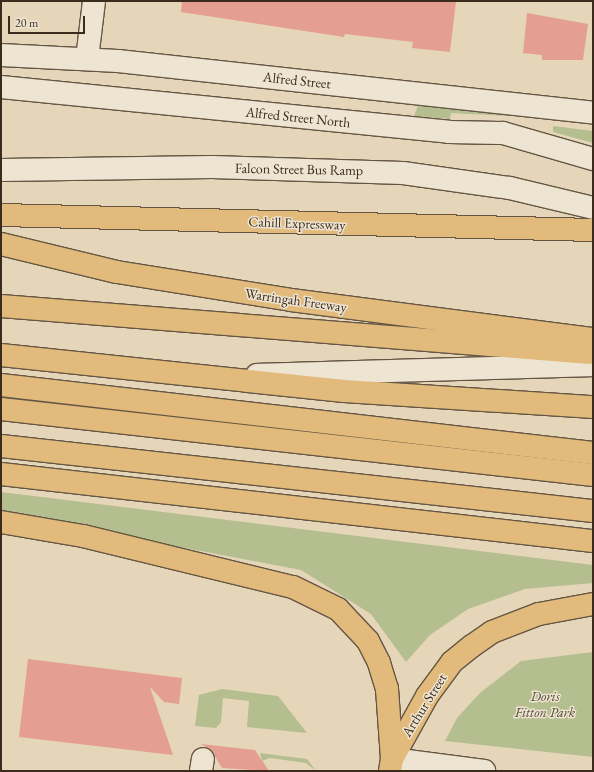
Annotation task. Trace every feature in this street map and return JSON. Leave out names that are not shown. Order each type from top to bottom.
[{"type":"main road","name":"Cahill Expressway","points":[[1,215],[527,230],[593,230]]},
{"type":"main road","name":"Warringah Freeway","points":[[1,244],[117,272],[291,300],[593,339]]},
{"type":"main road","points":[[1,306],[593,353]]},
{"type":"main road","points":[[1,355],[344,392],[593,407]]},
{"type":"main road","points":[[1,385],[593,453]]},
{"type":"main road","points":[[1,409],[593,475]]},
{"type":"main road","points":[[1,446],[593,511]]},
{"type":"main road","points":[[1,474],[593,541]]},
{"type":"main road","points":[[1,522],[83,536],[293,587],[338,609],[368,641],[379,663],[388,689],[391,765]]},
{"type":"main road","name":"Arthur Street","points":[[391,765],[440,678],[472,646],[525,619],[593,604]]},
{"type":"street","points":[[87,59],[94,1]]},
{"type":"street","name":"Alfred Street","points":[[1,55],[87,59],[593,113]]},
{"type":"street","name":"Alfred Street North","points":[[1,87],[449,132],[503,133],[593,159]]},
{"type":"street","name":"Falcon Street Bus Ramp","points":[[1,170],[212,167],[403,173],[510,188],[593,208]]},
{"type":"street","points":[[206,376],[593,365]]},
{"type":"street","points":[[391,765],[484,771]]},
{"type":"green space","points":[[420,101],[512,109],[510,116],[451,113],[450,119],[414,116]]},
{"type":"green space","points":[[553,126],[593,131],[593,143],[553,132]]},
{"type":"green space","points":[[1,492],[593,565],[593,583],[525,589],[468,609],[430,635],[406,662],[371,614],[301,570],[1,513]]},
{"type":"green space","name":"Doris Fitton Park","points":[[593,652],[593,757],[445,741],[457,718],[480,693],[521,661]]},
{"type":"green space","points":[[222,689],[278,696],[307,733],[247,727],[249,701],[223,698],[221,722],[216,728],[195,726],[199,695]]},
{"type":"green space","points":[[260,753],[307,759],[316,771],[306,763],[270,758],[262,761]]},
{"type":"building","points":[[182,1],[456,1],[450,52],[412,48],[413,42],[345,34],[344,37],[181,12]]},
{"type":"building","points":[[527,13],[588,24],[583,60],[542,60],[542,55],[523,53]]},
{"type":"building","points":[[28,659],[182,678],[179,704],[164,702],[150,687],[173,755],[19,737]]},
{"type":"building","points":[[201,744],[255,750],[269,771],[222,768],[211,750]]}]
